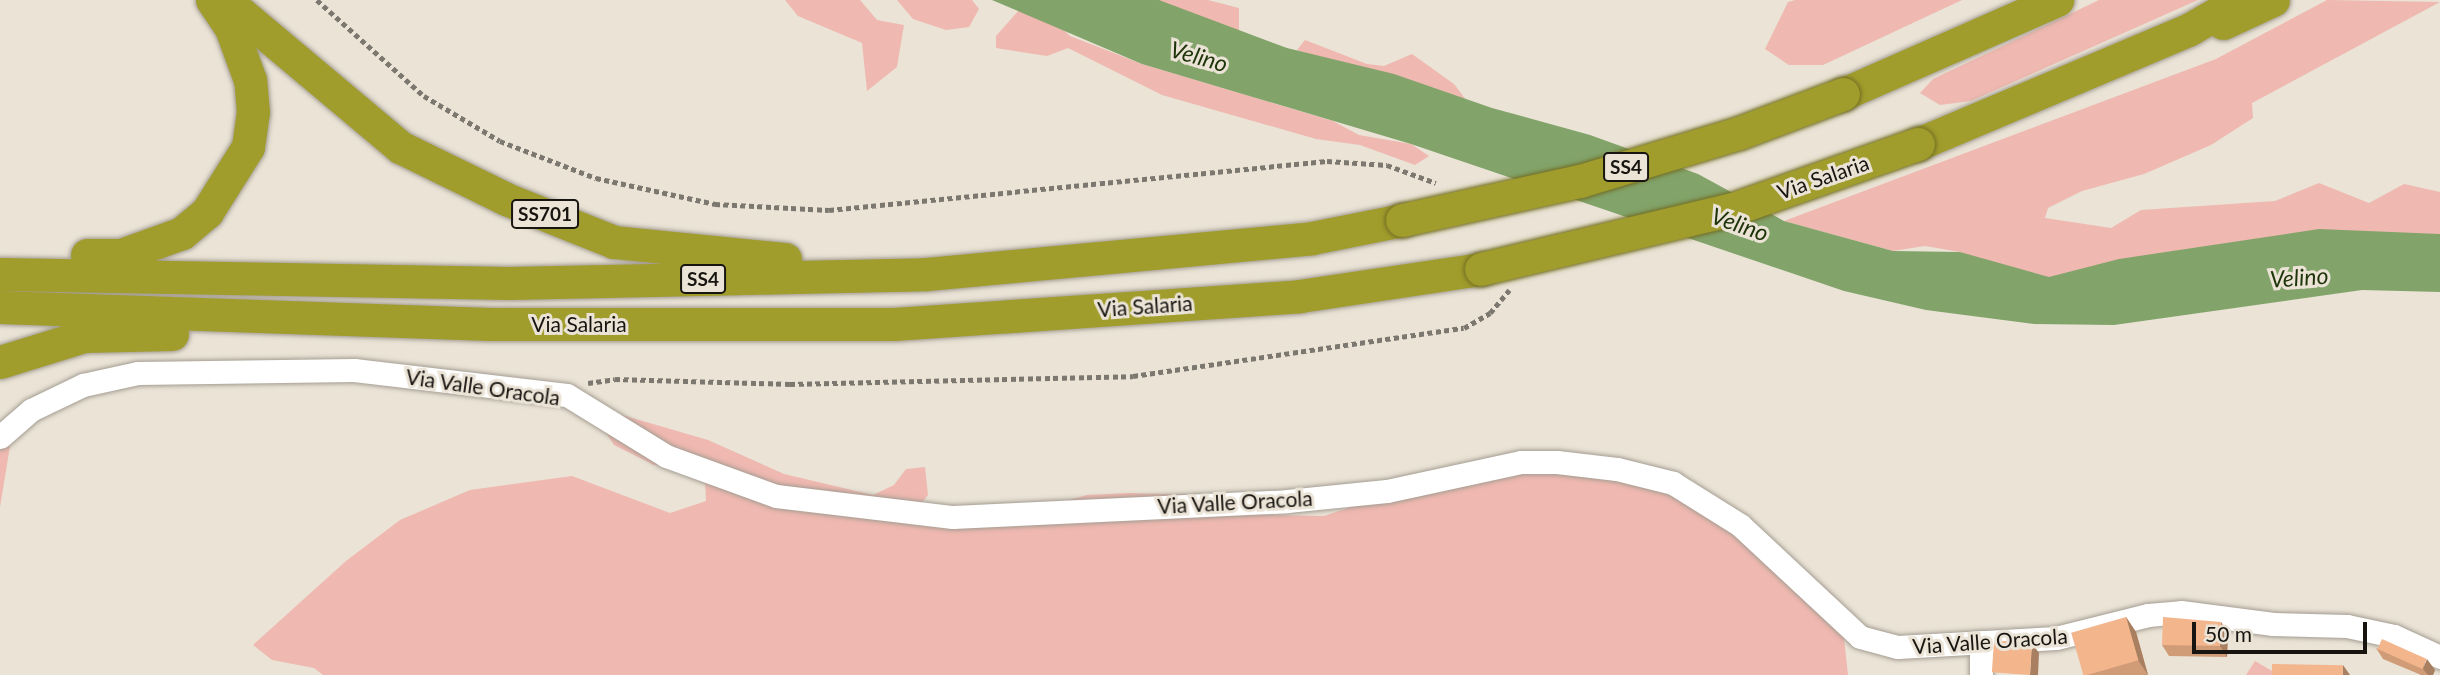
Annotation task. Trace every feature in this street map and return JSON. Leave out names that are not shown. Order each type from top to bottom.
[{"type":"highway","points":[[0,257],[121,255],[182,233],[207,212],[247,147],[253,112],[250,80],[231,28],[212,0]]},
{"type":"highway","name":"SS701","points":[[225,0],[400,148],[506,199],[614,242],[927,274]]},
{"type":"highway","points":[[1858,88],[1891,54],[2007,0]]},
{"type":"highway","name":"Via Salaria","points":[[0,274],[509,283],[927,274],[1312,239],[1580,181],[1739,133],[1858,88],[2057,0]]},
{"type":"highway","name":"Via Salaria","points":[[0,307],[490,324],[894,324],[1300,296],[1481,269],[1733,209],[1918,144],[2190,29],[2240,0]]},
{"type":"highway","points":[[2190,29],[2234,20],[2273,0]]},
{"type":"highway","points":[[0,362],[84,336],[490,324]]},
{"type":"street","name":"Via Valle Oracola","points":[[0,437],[31,410],[83,385],[138,373],[354,370],[567,396],[666,456],[775,496],[953,517],[1287,500],[1387,491],[1521,462],[1581,465],[1674,483],[1702,499],[1778,558],[1860,637],[1898,647],[2056,638],[2148,615],[2181,612],[2273,624],[2347,626],[2394,636],[2440,657]]},
{"type":"street","points":[[1981,642],[1981,675]]},
{"type":"shaded area","points":[[785,0],[860,0],[877,20],[904,25],[897,67],[867,91],[862,43],[798,16]]},
{"type":"shaded area","points":[[897,0],[972,0],[979,9],[969,27],[946,30],[913,19]]},
{"type":"shaded area","points":[[1103,0],[1208,0],[1239,8],[1239,37]]},
{"type":"shaded area","points":[[1962,0],[1823,65],[1789,65],[1765,49],[1788,2]]},
{"type":"shaded area","points":[[2099,0],[2198,0],[1971,101],[1940,105],[1920,93],[1933,79]]},
{"type":"shaded area","points":[[2327,0],[2440,2],[2252,103],[2253,118],[2211,145],[2144,174],[2082,191],[2048,208],[2045,218],[2111,228],[2141,210],[2275,201],[2319,183],[2369,203],[2404,184],[2440,192],[2440,250],[2038,278],[1998,271],[1960,252],[1925,246],[1893,251],[1784,221],[2216,59]]},
{"type":"shaded area","points":[[1020,9],[1045,11],[1070,36],[1142,64],[1333,121],[1359,135],[1411,144],[1429,156],[1415,165],[1360,145],[1316,139],[1162,95],[1068,48],[1047,56],[996,48],[996,36]]},
{"type":"shaded area","points":[[1305,40],[1367,64],[1384,66],[1412,54],[1454,84],[1473,109],[1323,63],[1297,50]]},
{"type":"shaded area","points":[[622,415],[708,440],[784,474],[873,495],[894,485],[906,469],[925,467],[928,495],[918,508],[1027,512],[1087,495],[1129,493],[1247,496],[1265,515],[1324,516],[1375,499],[1420,496],[1460,482],[1510,474],[1552,472],[1625,480],[1686,501],[1771,558],[1811,575],[1840,602],[1848,675],[323,675],[314,668],[272,660],[253,645],[346,561],[400,520],[470,490],[572,476],[670,513],[706,501],[705,480],[688,462],[654,465],[614,445],[596,418]]},
{"type":"shaded area","points":[[0,441],[10,446],[0,507]]},
{"type":"shaded area","points":[[2255,661],[2272,671],[2272,675],[2246,675]]},
{"type":"water","name":"Velino","points":[[992,0],[1159,0],[1287,48],[1394,74],[1492,108],[1590,135],[1698,174],[1784,221],[1893,251],[1960,252],[2049,277],[2119,259],[2319,229],[2440,234],[2440,292],[2362,290],[2114,325],[2034,324],[1926,310],[1844,291],[1411,144],[1142,64]]},
{"type":"building","points":[[2126,617],[2138,660],[2083,675],[2071,633]]},
{"type":"building","points":[[2163,617],[2221,622],[2220,646],[2162,645]]},
{"type":"building","points":[[2382,639],[2427,659],[2422,669],[2378,649]]},
{"type":"building","points":[[1994,640],[2032,643],[2030,675],[1992,672]]},
{"type":"building","points":[[2272,664],[2343,665],[2343,675],[2272,675]]}]
